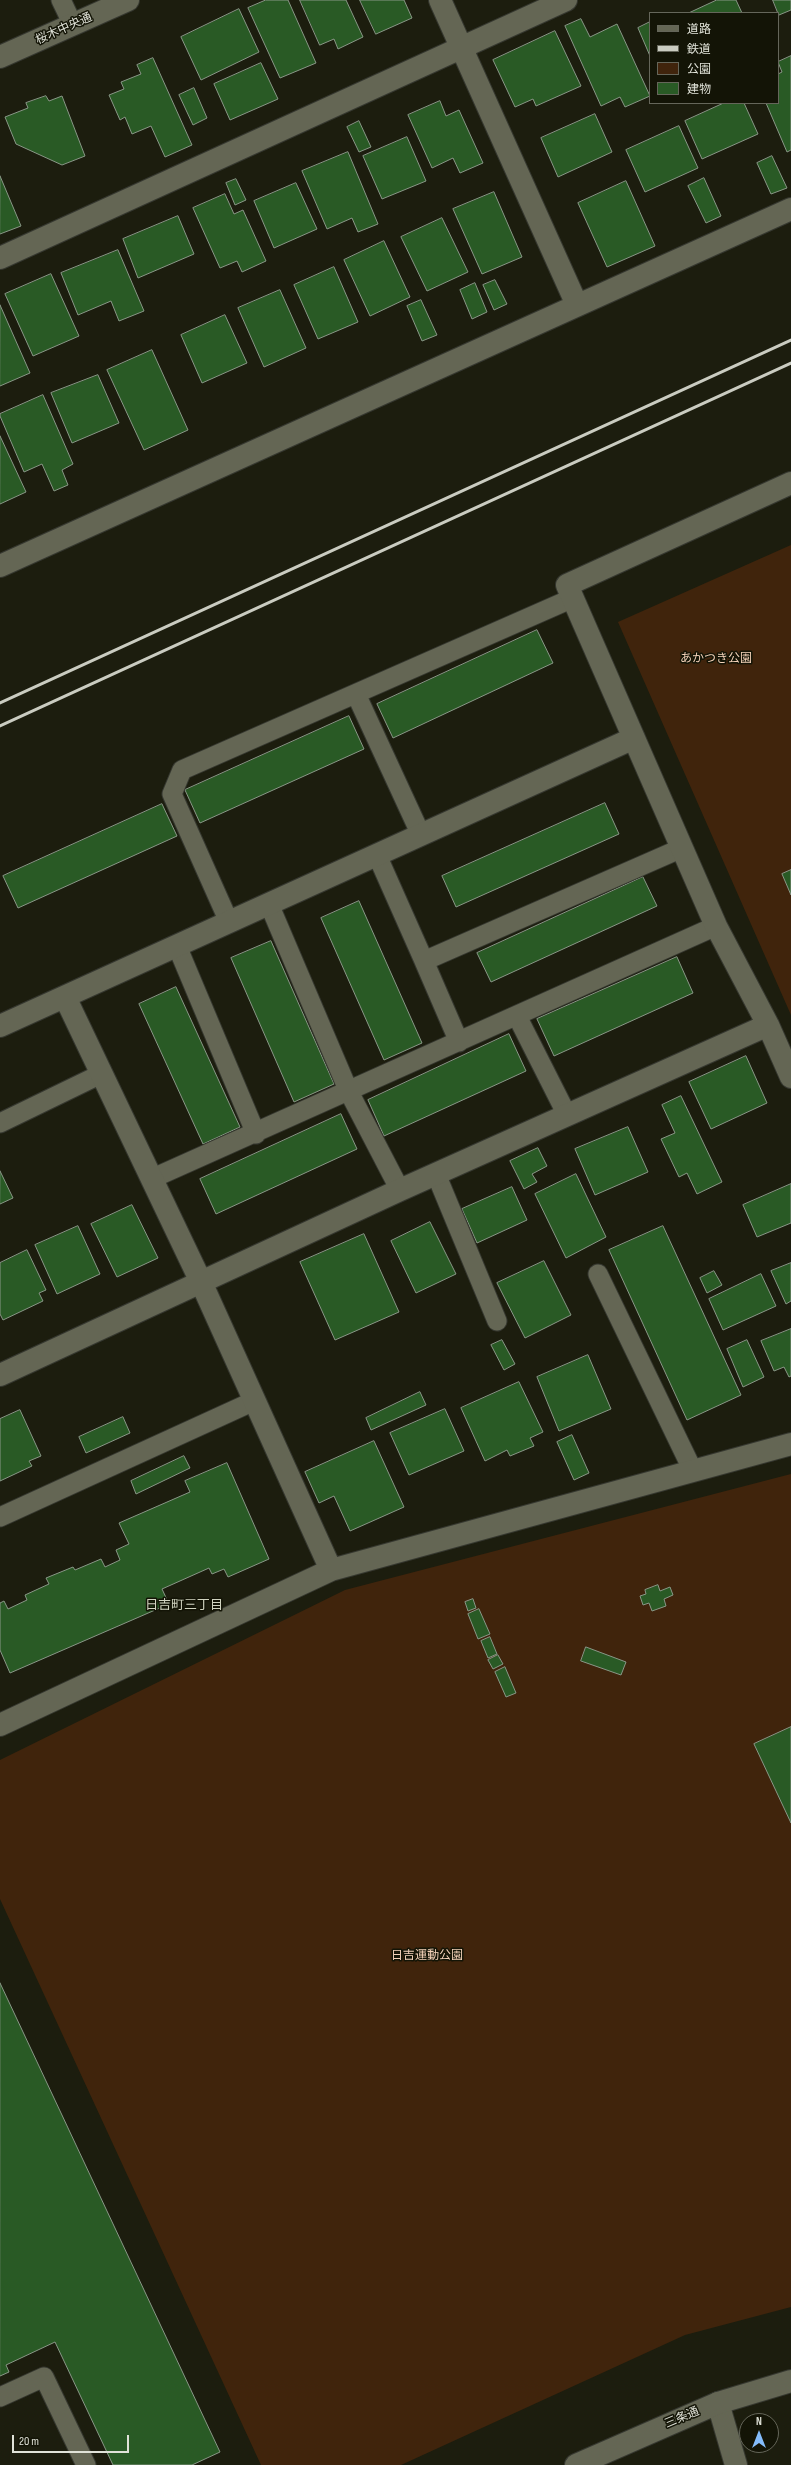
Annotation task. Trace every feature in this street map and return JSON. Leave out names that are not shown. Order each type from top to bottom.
[{"type":"street","name":"桜木中央通","points":[[0,57],[128,0]]},
{"type":"street","points":[[440,0],[577,305]]},
{"type":"street","points":[[0,258],[566,0]]},
{"type":"street","points":[[0,566],[791,210]]},
{"type":"street","points":[[791,483],[567,585],[716,926],[768,1025],[791,1077]]},
{"type":"street","points":[[0,1026],[634,738]]},
{"type":"street","points":[[65,997],[201,1282],[331,1570]]},
{"type":"street","points":[[0,1375],[400,1190],[768,1025]]},
{"type":"street","points":[[0,1725],[331,1570],[791,1444]]},
{"type":"street","name":"三条通","points":[[576,2465],[718,2403],[791,2381]]},
{"type":"street","points":[[718,2403],[736,2465]]},
{"type":"lane","points":[[61,0],[73,25]]},
{"type":"lane","points":[[229,922],[172,794],[182,770],[573,598]]},
{"type":"lane","points":[[356,694],[421,835]]},
{"type":"lane","points":[[424,961],[682,848]]},
{"type":"lane","points":[[377,855],[459,1042]]},
{"type":"lane","points":[[269,904],[349,1092],[400,1190]]},
{"type":"lane","points":[[151,1179],[256,1134],[716,926]]},
{"type":"lane","points":[[177,946],[256,1134]]},
{"type":"lane","points":[[517,1016],[567,1115]]},
{"type":"lane","points":[[0,1123],[101,1074]]},
{"type":"lane","points":[[436,1174],[497,1321]]},
{"type":"lane","points":[[598,1274],[693,1471]]},
{"type":"lane","points":[[0,1517],[254,1401]]},
{"type":"lane","points":[[0,2397],[44,2377],[86,2465]]},
{"type":"green space","name":"あかつき公園","points":[[791,545],[791,1015],[618,622]]},
{"type":"green space","name":"日吉運動公園","points":[[791,1474],[791,2307],[685,2335],[401,2465],[261,2465],[0,1899],[0,1760],[345,1590]]},
{"type":"building","points":[[266,0],[288,0],[316,63],[280,78],[248,8]]},
{"type":"building","points":[[300,0],[346,0],[363,37],[338,49],[334,39],[320,45]]},
{"type":"building","points":[[360,0],[404,0],[412,18],[376,34]]},
{"type":"building","points":[[717,0],[736,0],[742,12],[691,12]]},
{"type":"building","points":[[773,0],[791,0],[791,10],[779,15]]},
{"type":"building","points":[[239,9],[259,52],[201,80],[181,37]]},
{"type":"building","points":[[581,19],[590,37],[617,24],[649,96],[625,107],[620,97],[601,106],[565,26]]},
{"type":"building","points":[[649,22],[649,54],[638,28]]},
{"type":"building","points":[[555,31],[581,86],[536,106],[533,99],[515,107],[493,60]]},
{"type":"building","points":[[791,56],[791,150],[787,152],[766,104],[779,104],[779,74],[782,72],[779,62]]},
{"type":"building","points":[[153,58],[192,145],[165,157],[151,126],[132,134],[125,117],[120,120],[109,95],[124,89],[121,82],[141,74],[137,65]]},
{"type":"building","points":[[261,63],[278,99],[230,120],[214,84]]},
{"type":"building","points":[[194,88],[207,118],[193,125],[179,95]]},
{"type":"building","points":[[46,96],[49,101],[62,96],[85,156],[62,165],[16,144],[5,117],[28,108],[26,103]]},
{"type":"building","points":[[440,101],[446,116],[459,110],[483,163],[460,173],[453,158],[432,168],[408,115]]},
{"type":"building","points":[[722,104],[744,104],[758,134],[702,159],[685,121]]},
{"type":"building","points":[[595,114],[612,152],[558,177],[541,138]]},
{"type":"building","points":[[359,121],[371,147],[359,152],[347,127]]},
{"type":"building","points":[[679,126],[698,168],[645,192],[626,150]]},
{"type":"building","points":[[407,137],[426,181],[382,199],[363,156]]},
{"type":"building","points":[[348,152],[378,224],[358,232],[352,218],[327,229],[302,171]]},
{"type":"building","points":[[772,156],[787,188],[771,194],[757,163]]},
{"type":"building","points":[[0,176],[21,226],[0,234]]},
{"type":"building","points":[[704,178],[721,216],[706,223],[688,186]]},
{"type":"building","points":[[236,179],[246,200],[235,205],[226,183]]},
{"type":"building","points":[[626,181],[655,246],[607,267],[578,203]]},
{"type":"building","points":[[296,183],[317,229],[274,248],[254,201]]},
{"type":"building","points":[[494,192],[522,257],[482,274],[453,209]]},
{"type":"building","points":[[225,194],[234,214],[243,210],[266,261],[242,272],[237,261],[220,268],[193,208]]},
{"type":"building","points":[[178,216],[194,254],[138,278],[123,239]]},
{"type":"building","points":[[442,218],[468,272],[427,291],[401,237]]},
{"type":"building","points":[[384,241],[410,297],[370,316],[344,260]]},
{"type":"building","points":[[118,250],[144,311],[119,321],[111,301],[78,315],[61,273]]},
{"type":"building","points":[[334,267],[358,322],[318,339],[294,285]]},
{"type":"building","points":[[51,274],[79,336],[33,356],[5,294]]},
{"type":"building","points":[[495,280],[507,304],[494,310],[483,285]]},
{"type":"building","points":[[475,283],[487,312],[472,319],[460,290]]},
{"type":"building","points":[[280,290],[306,348],[264,367],[238,308]]},
{"type":"building","points":[[421,300],[437,335],[422,341],[407,306]]},
{"type":"building","points":[[0,305],[30,373],[0,386]]},
{"type":"building","points":[[225,315],[247,363],[202,383],[181,335]]},
{"type":"building","points":[[152,350],[188,430],[144,450],[107,370]]},
{"type":"building","points":[[98,375],[119,423],[72,443],[51,393]]},
{"type":"building","points":[[43,395],[73,464],[62,470],[68,485],[54,491],[42,464],[24,472],[0,416],[0,414]]},
{"type":"building","points":[[0,436],[26,492],[0,504]]},
{"type":"building","points":[[537,630],[553,663],[393,738],[377,704]]},
{"type":"building","points":[[349,716],[364,749],[200,823],[185,790]]},
{"type":"building","points":[[605,803],[619,834],[456,907],[442,876]]},
{"type":"building","points":[[162,804],[177,836],[18,908],[3,876]]},
{"type":"building","points":[[791,870],[791,895],[782,874]]},
{"type":"building","points":[[643,877],[657,906],[491,982],[477,953]]},
{"type":"building","points":[[359,901],[422,1043],[384,1060],[321,918]]},
{"type":"building","points":[[271,941],[334,1084],[294,1102],[231,958]]},
{"type":"building","points":[[677,957],[693,993],[554,1056],[537,1019]]},
{"type":"building","points":[[176,987],[240,1127],[203,1144],[139,1004]]},
{"type":"building","points":[[509,1034],[526,1071],[384,1136],[368,1100]]},
{"type":"building","points":[[746,1056],[767,1103],[711,1129],[689,1082]]},
{"type":"building","points":[[681,1096],[722,1182],[697,1194],[687,1173],[679,1177],[661,1139],[675,1133],[662,1105]]},
{"type":"building","points":[[341,1114],[357,1149],[216,1214],[200,1179]]},
{"type":"building","points":[[628,1127],[648,1172],[595,1195],[575,1149]]},
{"type":"building","points":[[538,1148],[547,1166],[532,1174],[537,1182],[524,1189],[510,1161]]},
{"type":"building","points":[[0,1171],[13,1198],[0,1204]]},
{"type":"building","points":[[576,1174],[606,1237],[566,1258],[535,1194]]},
{"type":"building","points":[[791,1184],[791,1223],[757,1237],[743,1205]]},
{"type":"building","points":[[512,1187],[527,1220],[477,1243],[462,1209]]},
{"type":"building","points":[[132,1205],[158,1258],[117,1277],[91,1224]]},
{"type":"building","points":[[430,1222],[456,1274],[416,1293],[391,1241]]},
{"type":"building","points":[[78,1226],[100,1274],[57,1294],[35,1245]]},
{"type":"building","points":[[663,1226],[741,1395],[687,1420],[609,1250]]},
{"type":"building","points":[[364,1234],[399,1312],[335,1340],[300,1262]]},
{"type":"building","points":[[27,1250],[46,1290],[39,1293],[43,1301],[3,1320],[0,1314],[0,1263]]},
{"type":"building","points":[[544,1261],[571,1315],[525,1338],[497,1283]]},
{"type":"building","points":[[791,1263],[791,1301],[786,1304],[771,1271]]},
{"type":"building","points":[[714,1271],[722,1285],[707,1293],[700,1278]]},
{"type":"building","points":[[761,1274],[776,1306],[723,1330],[709,1299]]},
{"type":"building","points":[[791,1329],[791,1376],[789,1377],[784,1367],[774,1371],[761,1341]]},
{"type":"building","points":[[502,1340],[515,1364],[504,1370],[491,1345]]},
{"type":"building","points":[[747,1340],[764,1377],[743,1387],[727,1349]]},
{"type":"building","points":[[588,1355],[611,1409],[559,1431],[537,1377]]},
{"type":"building","points":[[519,1382],[543,1432],[530,1438],[534,1446],[510,1456],[507,1450],[485,1461],[461,1408]]},
{"type":"building","points":[[420,1392],[426,1405],[371,1430],[366,1418]]},
{"type":"building","points":[[445,1409],[464,1451],[409,1475],[390,1433]]},
{"type":"building","points":[[20,1410],[41,1456],[29,1461],[32,1466],[0,1481],[0,1419]]},
{"type":"building","points":[[123,1417],[130,1433],[86,1453],[79,1437]]},
{"type":"building","points":[[572,1435],[589,1473],[574,1480],[557,1442]]},
{"type":"building","points":[[374,1441],[404,1507],[350,1531],[334,1496],[319,1503],[305,1472]]},
{"type":"building","points":[[184,1456],[190,1468],[136,1494],[131,1481]]},
{"type":"building","points":[[227,1463],[269,1559],[228,1577],[224,1569],[212,1574],[209,1568],[162,1589],[169,1604],[10,1673],[0,1650],[0,1603],[4,1601],[8,1609],[27,1600],[25,1595],[49,1584],[46,1578],[73,1567],[75,1570],[101,1559],[105,1567],[120,1560],[116,1550],[129,1544],[119,1523],[190,1492],[185,1481]]},
{"type":"building","points":[[658,1585],[660,1591],[670,1587],[673,1595],[664,1599],[666,1606],[652,1611],[649,1603],[643,1605],[640,1596],[646,1594],[645,1590]]},
{"type":"building","points":[[473,1599],[476,1608],[468,1611],[465,1602]]},
{"type":"building","points":[[479,1609],[490,1634],[478,1639],[468,1614]]},
{"type":"building","points":[[490,1637],[497,1654],[488,1658],[481,1641]]},
{"type":"building","points":[[586,1647],[626,1662],[621,1675],[581,1661]]},
{"type":"building","points":[[498,1655],[503,1664],[493,1669],[488,1660]]},
{"type":"building","points":[[505,1667],[516,1693],[506,1697],[495,1672]]},
{"type":"building","points":[[791,1727],[791,1823],[754,1744]]},
{"type":"building","points":[[0,1983],[220,2452],[192,2465],[113,2465],[55,2342],[6,2365],[9,2372],[0,2376]]},
{"type":"railway","points":[[0,703],[791,340]]},
{"type":"railway","points":[[0,726],[791,363]]},
{"type":"district","name":"日吉町三丁目","points":[[184,1606]]}]
